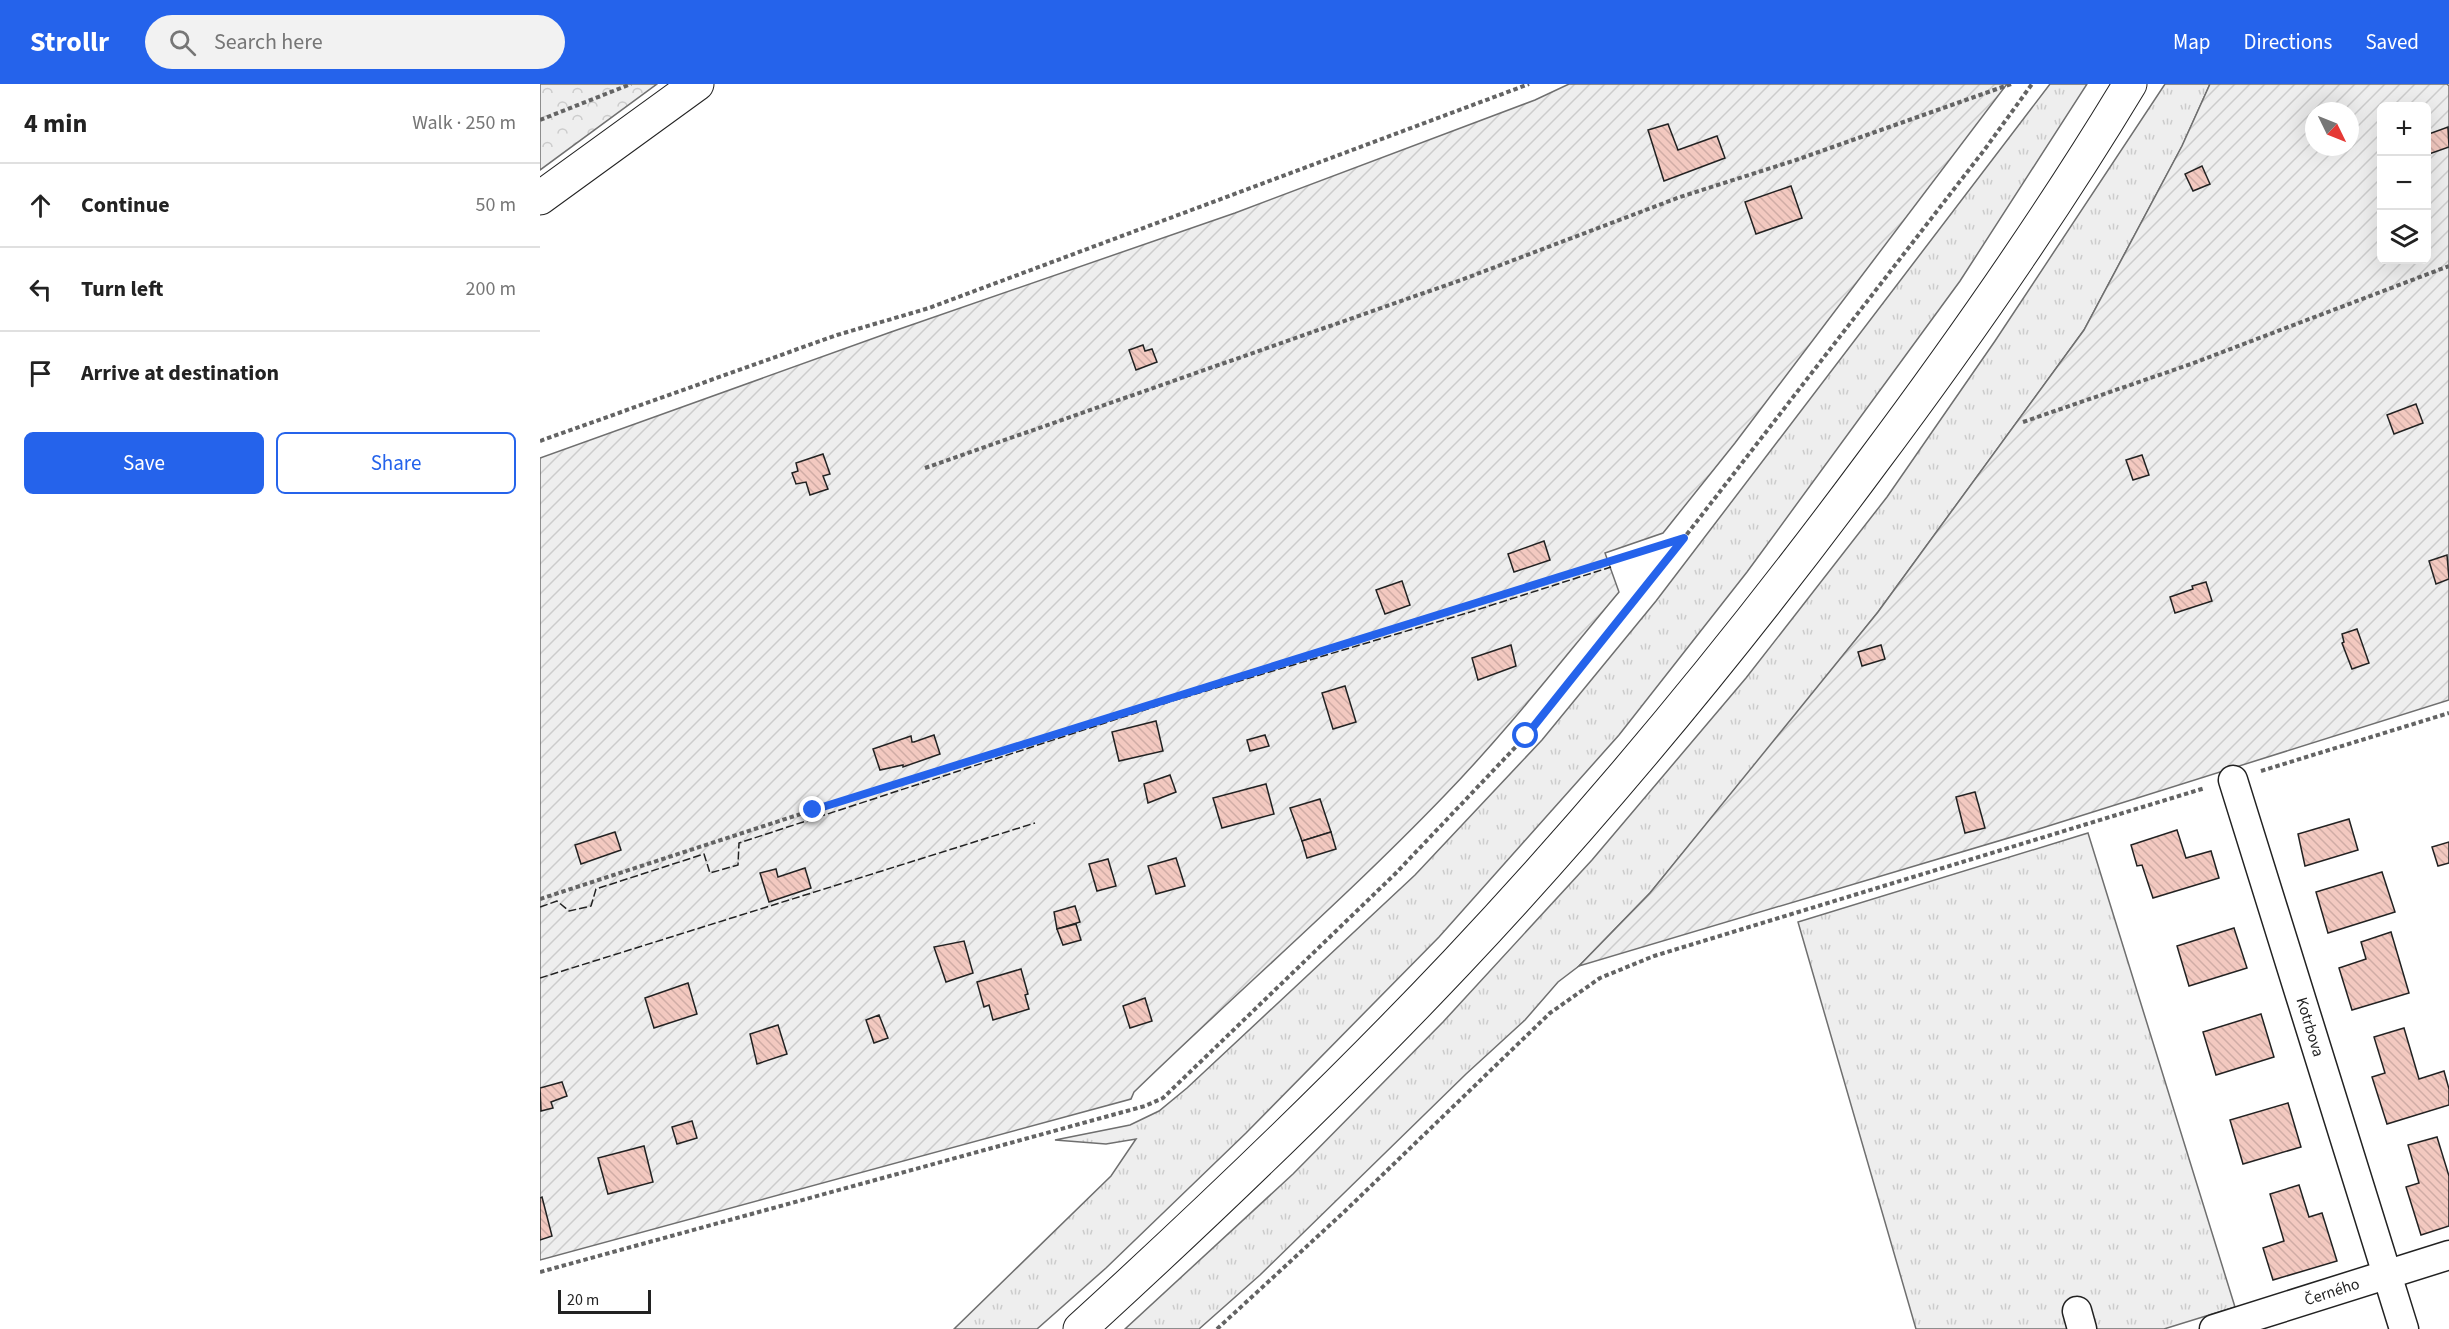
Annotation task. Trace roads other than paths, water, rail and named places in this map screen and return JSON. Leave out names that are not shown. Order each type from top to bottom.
[{"type":"main road","points":[[540,198],[697,84]]},
{"type":"main road","points":[[1080,1329],[1216,1204],[1456,963],[1627,772],[1784,582],[1950,359],[2097,140],[2130,84]]},
{"type":"street","name":"Kotrbova","points":[[2233,780],[2404,1329]]},
{"type":"street","name":"Černého","points":[[2214,1329],[2449,1255]]}]
